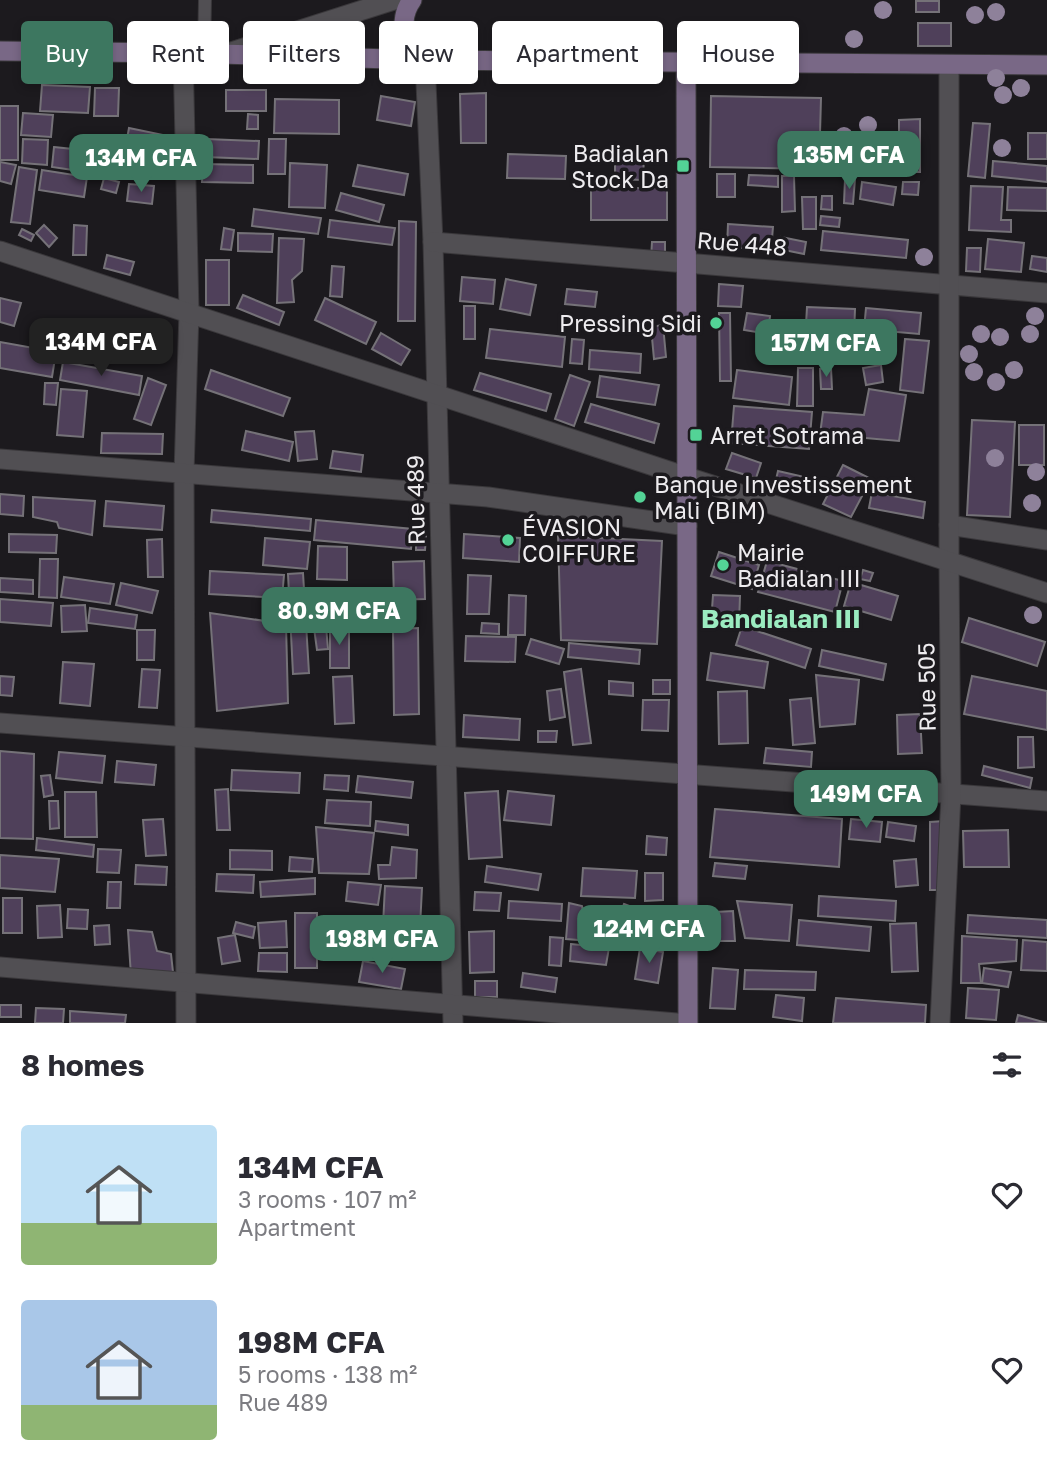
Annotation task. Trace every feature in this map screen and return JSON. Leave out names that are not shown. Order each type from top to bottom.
[{"type":"main road","points":[[404,21],[412,0]]},
{"type":"main road","points":[[0,51],[127,52]]},
{"type":"main road","points":[[229,54],[379,59]]},
{"type":"main road","points":[[478,60],[677,62]]},
{"type":"main road","points":[[799,63],[1047,65]]},
{"type":"main road","points":[[686,84],[688,1023]]},
{"type":"street","points":[[229,50],[394,0]]},
{"type":"street","name":"Rue 505","points":[[940,1023],[951,794],[949,65]]},
{"type":"street","points":[[184,84],[189,312],[184,473],[186,1023]]},
{"type":"street","name":"Rue 489","points":[[426,84],[433,242],[453,1014]]},
{"type":"street","name":"Rue 448","points":[[433,242],[1047,293]]},
{"type":"street","points":[[0,251],[1047,593]]},
{"type":"street","points":[[0,459],[488,497],[687,526]]},
{"type":"street","points":[[949,526],[1047,540]]},
{"type":"street","points":[[0,723],[1047,801]]},
{"type":"street","points":[[0,967],[186,983],[453,1014],[677,1023]]},
{"type":"lane","points":[[205,0],[208,21]]},
{"type":"building","points":[[916,1],[939,1],[939,12],[916,12]]},
{"type":"building","points":[[918,23],[951,23],[951,46],[918,46]]},
{"type":"building","points":[[42,85],[90,87],[88,113],[40,111]]},
{"type":"building","points":[[95,88],[119,88],[118,116],[94,116]]},
{"type":"building","points":[[226,90],[266,90],[266,111],[226,111]]},
{"type":"building","points":[[486,93],[486,143],[461,143],[460,94]]},
{"type":"building","points":[[381,96],[415,102],[411,126],[377,120]]},
{"type":"building","points":[[711,96],[821,98],[819,169],[710,167]]},
{"type":"building","points":[[275,99],[339,100],[339,134],[274,133]]},
{"type":"building","points":[[0,106],[18,106],[18,160],[0,160]]},
{"type":"building","points":[[23,113],[53,115],[51,137],[21,135]]},
{"type":"building","points":[[248,114],[258,115],[258,129],[247,129]]},
{"type":"building","points":[[920,119],[920,172],[899,172],[899,120]]},
{"type":"building","points":[[973,123],[990,124],[985,178],[968,176]]},
{"type":"building","points":[[129,128],[163,135],[159,151],[126,144]]},
{"type":"building","points":[[1028,133],[1047,133],[1047,159],[1028,159]]},
{"type":"building","points":[[23,139],[48,140],[47,165],[22,163]]},
{"type":"building","points":[[206,139],[259,141],[258,159],[205,157]]},
{"type":"building","points":[[269,139],[286,139],[285,174],[268,174]]},
{"type":"building","points":[[54,147],[82,150],[80,171],[52,167]]},
{"type":"building","points":[[91,149],[125,153],[124,160],[90,157]]},
{"type":"building","points":[[155,153],[155,179],[138,179],[138,154]]},
{"type":"building","points":[[508,154],[566,156],[565,179],[507,178]]},
{"type":"building","points":[[615,156],[644,157],[643,180],[615,179]]},
{"type":"building","points":[[89,161],[131,168],[129,178],[87,170]]},
{"type":"building","points":[[993,161],[1047,166],[1047,182],[992,176]]},
{"type":"building","points":[[0,162],[16,165],[11,184],[0,181]]},
{"type":"building","points":[[290,163],[327,165],[325,208],[289,207]]},
{"type":"building","points":[[203,164],[253,165],[253,183],[202,182]]},
{"type":"building","points":[[358,165],[408,174],[404,195],[353,186]]},
{"type":"building","points":[[19,167],[37,170],[30,224],[11,222]]},
{"type":"building","points":[[42,170],[87,177],[84,197],[39,190]]},
{"type":"building","points":[[717,174],[735,174],[735,197],[717,197]]},
{"type":"building","points":[[749,175],[778,176],[778,187],[748,185]]},
{"type":"building","points":[[782,176],[794,176],[795,211],[782,212]]},
{"type":"building","points":[[104,178],[119,182],[116,193],[101,189]]},
{"type":"building","points":[[845,179],[855,179],[853,204],[844,203]]},
{"type":"building","points":[[862,182],[896,187],[893,205],[860,199]]},
{"type":"building","points":[[903,182],[919,182],[918,195],[902,194]]},
{"type":"building","points":[[129,184],[154,186],[152,204],[127,201]]},
{"type":"building","points":[[971,186],[1003,187],[1001,220],[1011,220],[1011,232],[969,230]]},
{"type":"building","points":[[1008,187],[1047,188],[1047,211],[1007,210]]},
{"type":"building","points":[[591,188],[667,188],[667,220],[591,220]]},
{"type":"building","points":[[341,193],[384,205],[379,222],[336,210]]},
{"type":"building","points":[[822,196],[832,196],[832,210],[821,209]]},
{"type":"building","points":[[802,197],[816,197],[816,229],[803,229]]},
{"type":"building","points":[[254,209],[321,218],[318,234],[252,226]]},
{"type":"building","points":[[821,216],[840,218],[839,227],[820,225]]},
{"type":"building","points":[[330,220],[395,228],[392,245],[328,237]]},
{"type":"building","points":[[399,221],[416,222],[415,321],[398,321]]},
{"type":"building","points":[[728,224],[773,227],[771,250],[727,247]]},
{"type":"building","points":[[44,225],[57,238],[49,247],[36,233]]},
{"type":"building","points":[[74,225],[87,226],[86,255],[73,255]]},
{"type":"building","points":[[224,228],[234,230],[231,250],[221,249]]},
{"type":"building","points":[[22,229],[34,235],[31,241],[19,235]]},
{"type":"building","points":[[823,231],[908,240],[906,258],[821,250]]},
{"type":"building","points":[[238,233],[273,234],[272,252],[238,251]]},
{"type":"building","points":[[781,237],[806,242],[804,254],[779,249]]},
{"type":"building","points":[[279,238],[304,239],[302,271],[292,280],[294,302],[277,303]]},
{"type":"building","points":[[988,239],[1024,243],[1021,272],[985,269]]},
{"type":"building","points":[[652,242],[665,242],[665,259],[651,258]]},
{"type":"building","points":[[967,248],[981,248],[980,272],[966,271]]},
{"type":"building","points":[[107,255],[134,262],[130,275],[104,268]]},
{"type":"building","points":[[1032,256],[1047,258],[1047,272],[1030,269]]},
{"type":"building","points":[[206,260],[229,260],[229,305],[206,305]]},
{"type":"building","points":[[332,266],[344,267],[342,297],[330,296]]},
{"type":"building","points":[[462,277],[495,280],[493,304],[460,301]]},
{"type":"building","points":[[506,279],[536,285],[530,315],[500,309]]},
{"type":"building","points":[[719,284],[743,286],[741,307],[718,306]]},
{"type":"building","points":[[567,289],[597,292],[595,307],[565,304]]},
{"type":"building","points":[[243,295],[284,312],[279,325],[237,308]]},
{"type":"building","points":[[0,298],[21,303],[14,326],[0,322]]},
{"type":"building","points":[[325,298],[376,322],[366,344],[315,320]]},
{"type":"building","points":[[464,306],[475,306],[475,339],[464,339]]},
{"type":"building","points":[[807,307],[855,309],[853,361],[804,359]]},
{"type":"building","points":[[866,308],[921,313],[919,334],[864,329]]},
{"type":"building","points":[[719,313],[730,313],[731,381],[720,381]]},
{"type":"building","points":[[747,313],[770,316],[768,334],[744,330]]},
{"type":"building","points":[[663,325],[666,357],[654,359],[651,327]]},
{"type":"building","points":[[490,329],[565,337],[562,367],[486,358]]},
{"type":"building","points":[[381,333],[410,350],[401,365],[372,349]]},
{"type":"building","points":[[572,339],[584,340],[582,364],[570,363]]},
{"type":"building","points":[[905,339],[929,341],[923,393],[900,390]]},
{"type":"building","points":[[0,342],[56,352],[52,377],[0,368]]},
{"type":"building","points":[[590,350],[641,354],[640,373],[589,369]]},
{"type":"building","points":[[63,362],[142,376],[139,395],[60,380]]},
{"type":"building","points":[[881,365],[883,382],[866,385],[863,368]]},
{"type":"building","points":[[798,368],[813,368],[813,406],[797,406]]},
{"type":"building","points":[[831,368],[832,389],[821,389],[820,369]]},
{"type":"building","points":[[211,370],[290,398],[283,416],[205,389]]},
{"type":"building","points":[[737,370],[792,377],[789,405],[733,398]]},
{"type":"building","points":[[480,373],[551,394],[546,411],[474,390]]},
{"type":"building","points":[[570,375],[590,382],[574,426],[555,419]]},
{"type":"building","points":[[600,376],[659,385],[655,405],[597,397]]},
{"type":"building","points":[[148,378],[166,385],[151,425],[134,419]]},
{"type":"building","points":[[45,383],[58,383],[56,405],[44,404]]},
{"type":"building","points":[[61,389],[87,391],[83,437],[57,435]]},
{"type":"building","points":[[869,389],[906,395],[899,441],[820,434],[823,412],[864,415]]},
{"type":"building","points":[[591,404],[659,424],[654,443],[585,422]]},
{"type":"building","points":[[734,406],[812,412],[809,449],[731,443]]},
{"type":"building","points":[[972,420],[1015,422],[1010,517],[967,515]]},
{"type":"building","points":[[1019,425],[1044,425],[1044,465],[1019,465]]},
{"type":"building","points":[[246,431],[293,442],[289,461],[242,450]]},
{"type":"building","points":[[314,431],[317,459],[298,461],[295,432]]},
{"type":"building","points":[[102,433],[163,434],[162,454],[101,453]]},
{"type":"building","points":[[333,451],[363,455],[361,472],[330,468]]},
{"type":"building","points":[[732,453],[761,463],[756,478],[726,469]]},
{"type":"building","points":[[843,465],[871,479],[851,517],[823,504]]},
{"type":"building","points":[[778,471],[813,479],[810,493],[775,484]]},
{"type":"building","points":[[872,492],[925,502],[923,518],[869,508]]},
{"type":"building","points":[[0,494],[24,496],[23,516],[0,514]]},
{"type":"building","points":[[33,497],[95,501],[92,535],[59,528],[57,522],[33,517]]},
{"type":"building","points":[[106,501],[164,506],[162,530],[104,526]]},
{"type":"building","points":[[212,510],[311,519],[310,531],[211,522]]},
{"type":"building","points":[[316,520],[413,529],[411,549],[314,540]]},
{"type":"building","points":[[9,534],[57,535],[56,553],[9,552]]},
{"type":"building","points":[[464,534],[520,538],[519,562],[463,558]]},
{"type":"building","points":[[416,536],[426,536],[425,550],[416,550]]},
{"type":"building","points":[[558,536],[662,541],[657,644],[561,640]]},
{"type":"building","points":[[265,538],[310,542],[307,569],[263,565]]},
{"type":"building","points":[[162,539],[163,577],[148,577],[147,540]]},
{"type":"building","points":[[318,546],[347,547],[347,580],[317,579]]},
{"type":"building","points":[[719,552],[759,565],[752,589],[711,576]]},
{"type":"building","points":[[40,559],[58,559],[57,598],[39,597]]},
{"type":"building","points":[[424,561],[425,599],[394,600],[393,562]]},
{"type":"building","points":[[767,561],[843,581],[835,612],[758,592]]},
{"type":"building","points":[[863,570],[873,573],[870,581],[860,579]]},
{"type":"building","points":[[210,571],[284,575],[282,598],[209,594]]},
{"type":"building","points":[[303,573],[309,673],[293,674],[288,574]]},
{"type":"building","points":[[468,575],[491,576],[489,614],[467,614]]},
{"type":"building","points":[[64,577],[114,584],[110,604],[61,597]]},
{"type":"building","points":[[0,578],[33,580],[33,594],[0,592]]},
{"type":"building","points":[[851,582],[898,596],[891,620],[844,606]]},
{"type":"building","points":[[121,583],[158,591],[152,613],[116,605]]},
{"type":"building","points":[[509,595],[526,596],[525,635],[508,635]]},
{"type":"building","points":[[713,595],[740,596],[739,624],[711,623]]},
{"type":"building","points":[[0,599],[53,603],[51,626],[0,622]]},
{"type":"building","points":[[85,605],[87,631],[62,632],[61,606]]},
{"type":"building","points":[[362,605],[395,609],[393,624],[360,621]]},
{"type":"building","points":[[90,608],[137,615],[135,629],[88,623]]},
{"type":"building","points":[[210,613],[286,624],[288,703],[217,711]]},
{"type":"building","points":[[969,618],[1045,642],[1037,666],[962,642]]},
{"type":"building","points":[[482,623],[499,624],[499,634],[481,633]]},
{"type":"building","points":[[326,626],[328,649],[317,650],[314,628]]},
{"type":"building","points":[[330,626],[349,626],[349,668],[330,668]]},
{"type":"building","points":[[742,626],[811,649],[805,668],[736,645]]},
{"type":"building","points":[[418,628],[419,714],[394,715],[393,629]]},
{"type":"building","points":[[137,630],[155,630],[154,660],[137,660]]},
{"type":"building","points":[[466,636],[516,637],[515,662],[465,661]]},
{"type":"building","points":[[531,639],[564,649],[559,664],[526,654]]},
{"type":"building","points":[[569,643],[640,650],[639,664],[568,657]]},
{"type":"building","points":[[822,650],[886,664],[883,680],[819,666]]},
{"type":"building","points":[[711,653],[768,662],[764,688],[707,680]]},
{"type":"building","points":[[63,662],[94,664],[90,706],[60,703]]},
{"type":"building","points":[[142,669],[160,670],[157,708],[139,707]]},
{"type":"building","points":[[581,669],[591,743],[573,745],[564,672]]},
{"type":"building","points":[[816,675],[859,680],[855,724],[820,727]]},
{"type":"building","points":[[0,676],[14,677],[12,696],[0,695]]},
{"type":"building","points":[[352,676],[354,723],[335,724],[333,677]]},
{"type":"building","points":[[972,676],[1047,691],[1047,730],[964,714]]},
{"type":"building","points":[[653,680],[670,680],[670,694],[653,694]]},
{"type":"building","points":[[609,681],[633,683],[633,696],[609,694]]},
{"type":"building","points":[[561,689],[565,717],[550,720],[547,691]]},
{"type":"building","points":[[747,691],[748,743],[719,744],[718,692]]},
{"type":"building","points":[[811,698],[815,743],[793,745],[790,700]]},
{"type":"building","points":[[643,700],[669,700],[668,731],[642,730]]},
{"type":"building","points":[[920,714],[922,753],[898,754],[897,715]]},
{"type":"building","points":[[464,715],[520,719],[519,740],[463,737]]},
{"type":"building","points":[[538,731],[557,731],[556,742],[538,742]]},
{"type":"building","points":[[1018,737],[1033,737],[1034,767],[1018,768]]},
{"type":"building","points":[[766,748],[812,752],[811,767],[764,763]]},
{"type":"building","points":[[0,751],[34,754],[33,839],[0,838]]},
{"type":"building","points":[[59,752],[105,756],[102,783],[56,778]]},
{"type":"building","points":[[117,761],[156,765],[154,785],[115,782]]},
{"type":"building","points":[[984,766],[1032,778],[1030,788],[982,775]]},
{"type":"building","points":[[232,770],[300,773],[299,793],[231,790]]},
{"type":"building","points":[[50,775],[53,795],[44,797],[41,776]]},
{"type":"building","points":[[325,775],[349,776],[348,791],[324,789]]},
{"type":"building","points":[[358,776],[413,782],[411,798],[356,792]]},
{"type":"building","points":[[228,789],[230,830],[217,830],[215,790]]},
{"type":"building","points":[[498,791],[502,857],[469,859],[465,793]]},
{"type":"building","points":[[508,791],[554,796],[551,825],[504,820]]},
{"type":"building","points":[[65,792],[96,792],[97,837],[65,837]]},
{"type":"building","points":[[327,800],[371,802],[370,826],[325,823]]},
{"type":"building","points":[[49,801],[58,801],[59,828],[50,829]]},
{"type":"building","points":[[715,809],[842,819],[839,867],[710,857]]},
{"type":"building","points":[[163,819],[166,855],[146,856],[143,820]]},
{"type":"building","points":[[851,819],[882,822],[880,842],[849,839]]},
{"type":"building","points":[[376,821],[408,825],[408,835],[375,831]]},
{"type":"building","points":[[944,821],[944,890],[930,890],[930,822]]},
{"type":"building","points":[[888,822],[916,826],[914,841],[886,837]]},
{"type":"building","points":[[316,827],[374,833],[369,874],[319,873]]},
{"type":"building","points":[[1008,830],[1009,867],[964,867],[963,831]]},
{"type":"building","points":[[647,836],[667,838],[666,855],[646,854]]},
{"type":"building","points":[[37,838],[94,845],[93,857],[36,850]]},
{"type":"building","points":[[392,847],[417,850],[416,878],[379,879],[378,865],[390,865]]},
{"type":"building","points":[[98,849],[121,850],[119,873],[97,872]]},
{"type":"building","points":[[230,850],[272,851],[272,870],[230,869]]},
{"type":"building","points":[[0,855],[59,859],[55,892],[0,888]]},
{"type":"building","points":[[290,857],[313,859],[312,872],[289,871]]},
{"type":"building","points":[[916,859],[918,885],[896,887],[894,861]]},
{"type":"building","points":[[715,863],[747,866],[745,879],[713,876]]},
{"type":"building","points":[[136,865],[167,867],[166,885],[135,884]]},
{"type":"building","points":[[487,866],[541,874],[538,890],[485,882]]},
{"type":"building","points":[[583,868],[637,871],[635,898],[581,896]]},
{"type":"building","points":[[645,873],[663,873],[663,900],[645,901]]},
{"type":"building","points":[[217,874],[254,875],[253,893],[216,891]]},
{"type":"building","points":[[315,878],[315,894],[261,897],[260,882]]},
{"type":"building","points":[[108,882],[121,882],[120,908],[107,908]]},
{"type":"building","points":[[348,882],[381,885],[378,905],[346,901]]},
{"type":"building","points":[[385,886],[422,888],[420,927],[383,925]]},
{"type":"building","points":[[475,892],[501,893],[499,911],[474,910]]},
{"type":"building","points":[[819,896],[896,901],[895,921],[818,916]]},
{"type":"building","points":[[3,898],[22,898],[22,933],[3,933]]},
{"type":"building","points":[[509,901],[562,904],[561,921],[508,918]]},
{"type":"building","points":[[737,901],[792,905],[789,941],[745,938]]},
{"type":"building","points":[[569,903],[582,906],[585,920],[618,926],[617,943],[566,939]]},
{"type":"building","points":[[624,904],[659,917],[653,933],[618,920]]},
{"type":"building","points":[[60,905],[62,937],[38,938],[37,906]]},
{"type":"building","points":[[68,909],[88,910],[87,929],[67,928]]},
{"type":"building","points":[[733,911],[735,941],[717,941],[716,912]]},
{"type":"building","points":[[295,913],[317,913],[317,968],[295,968]]},
{"type":"building","points":[[968,915],[1047,920],[1047,938],[967,933]]},
{"type":"building","points":[[799,920],[871,927],[869,951],[797,945]]},
{"type":"building","points":[[286,921],[287,947],[260,948],[258,923]]},
{"type":"building","points":[[236,922],[255,927],[253,938],[233,933]]},
{"type":"building","points":[[916,923],[918,971],[892,972],[890,924]]},
{"type":"building","points":[[109,925],[110,944],[95,945],[94,926]]},
{"type":"building","points":[[128,930],[152,932],[157,951],[171,954],[173,972],[131,976]]},
{"type":"building","points":[[494,931],[494,972],[470,973],[469,932]]},
{"type":"building","points":[[235,935],[240,961],[222,964],[218,938]]},
{"type":"building","points":[[962,936],[1017,940],[1016,961],[979,964],[981,983],[961,983]]},
{"type":"building","points":[[550,937],[563,938],[561,966],[549,965]]},
{"type":"building","points":[[1023,940],[1047,942],[1047,971],[1021,970]]},
{"type":"building","points":[[571,944],[609,948],[606,965],[570,961]]},
{"type":"building","points":[[640,948],[663,952],[658,983],[635,979]]},
{"type":"building","points":[[259,953],[287,953],[287,972],[258,971]]},
{"type":"building","points":[[363,961],[405,969],[401,989],[359,982]]},
{"type":"building","points":[[713,968],[738,970],[735,1009],[710,1008]]},
{"type":"building","points":[[984,968],[1011,972],[1008,987],[982,983]]},
{"type":"building","points":[[745,970],[816,972],[815,990],[744,989]]},
{"type":"building","points":[[523,973],[557,978],[555,992],[521,987]]},
{"type":"building","points":[[475,981],[497,981],[497,997],[475,997]]},
{"type":"building","points":[[968,988],[999,990],[996,1020],[966,1018]]},
{"type":"building","points":[[776,995],[804,998],[802,1021],[773,1017]]},
{"type":"building","points":[[836,998],[926,1005],[925,1023],[833,1023]]},
{"type":"building","points":[[0,1005],[21,1005],[21,1017],[0,1017]]},
{"type":"building","points":[[36,1008],[64,1009],[63,1023],[35,1023]]},
{"type":"building","points":[[70,1011],[126,1015],[125,1023],[70,1023]]},
{"type":"building","points":[[1018,1015],[1047,1023],[1016,1023]]},
{"type":"place","name":"Badialan Stock Da","points":[[683,166]]},
{"type":"place","name":"Pressing Sidi","points":[[716,323]]},
{"type":"place","name":"Arret Sotrama","points":[[696,435]]},
{"type":"place","name":"Banque Investissement Mali (BIM)","points":[[640,497]]},
{"type":"place","name":"ÉVASION COIFFURE","points":[[508,540]]},
{"type":"place","name":"Mairie Badialan III","points":[[723,565]]},
{"type":"district","name":"Bandialan III","points":[[781,618]]}]
